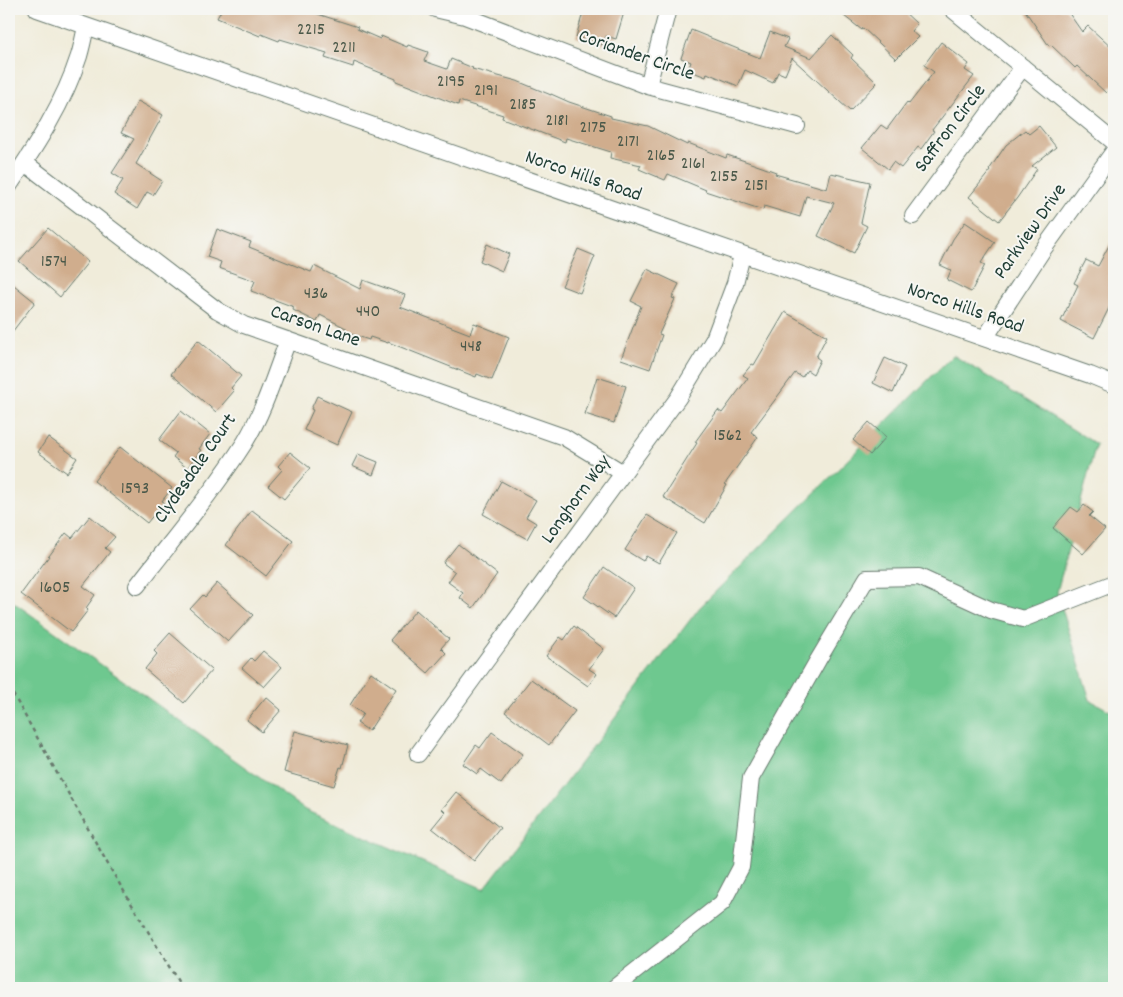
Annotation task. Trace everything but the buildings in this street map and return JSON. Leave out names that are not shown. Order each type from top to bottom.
[{"type":"street","name":"Norco Hills Road","points":[[37,9],[985,338],[1090,375],[1114,386]]},
{"type":"street","name":"Coriander Circle","points":[[435,9],[466,12],[648,86],[797,126]]},
{"type":"street","points":[[648,86],[668,9]]},
{"type":"street","points":[[952,9],[1114,142]]},
{"type":"street","points":[[9,186],[38,143],[62,98],[79,56],[86,26]]},
{"type":"street","name":"Saffron Circle","points":[[913,216],[1023,67]]},
{"type":"street","name":"Parkview Drive","points":[[985,338],[1042,251],[1114,151]]},
{"type":"street","name":"Carson Lane","points":[[25,163],[217,310],[244,325],[564,437],[623,473]]},
{"type":"street","name":"Longhorn Way","points":[[418,754],[678,398],[714,339],[735,283],[742,255]]},
{"type":"street","name":"Clydesdale Court","points":[[137,586],[198,508],[245,441],[262,408],[288,340]]},
{"type":"street","points":[[614,988],[722,903],[742,867],[751,778],[867,578],[920,578],[991,610],[1023,619],[1114,583]]},
{"type":"path","points":[[9,688],[110,868],[182,988]]},
{"type":"green space","points":[[953,355],[1096,444],[1057,592],[1090,700],[1114,713],[1114,988],[9,988],[9,599],[305,810],[484,889],[700,607]]}]
